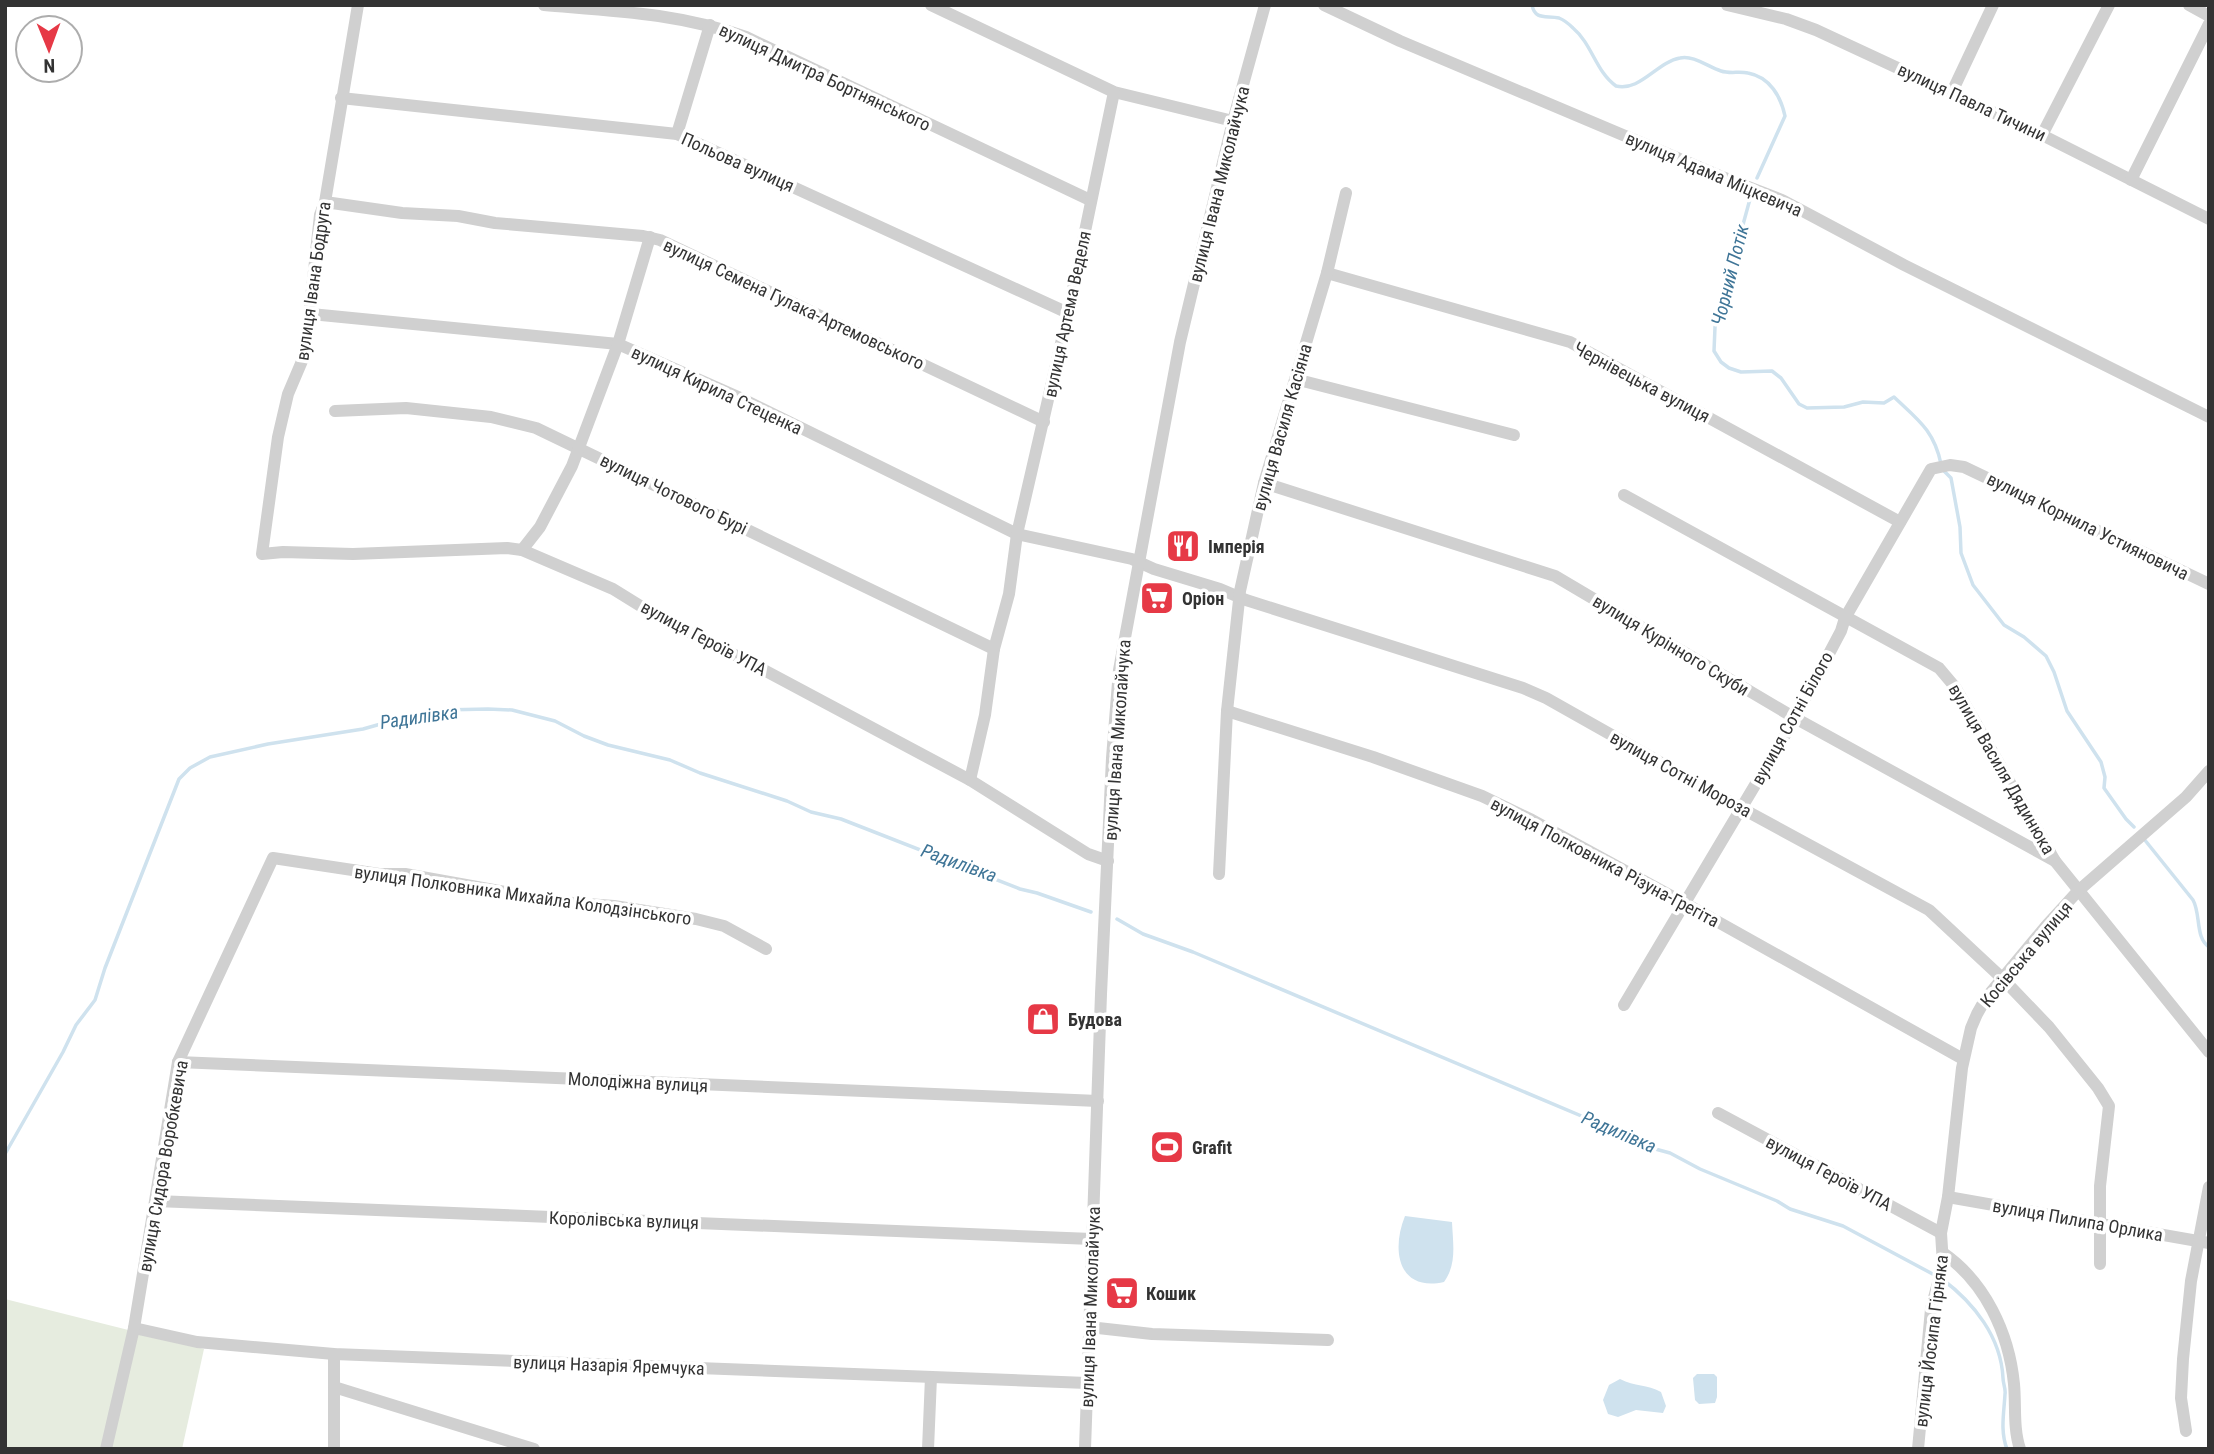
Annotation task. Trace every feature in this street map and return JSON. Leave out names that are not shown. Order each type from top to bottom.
[{"type":"street","name":"вулиця Івана Бодруга","points":[[262,554],[278,436],[288,394],[306,354],[319,224],[358,5]]},
{"type":"street","name":"вулиця Дмитра Бортнянського","points":[[544,5],[664,15],[710,24],[746,37],[1090,201]]},
{"type":"street","points":[[930,5],[1114,92],[1233,121]]},
{"type":"street","name":"вулиця Івана Миколайчука","points":[[1085,1449],[1105,928],[1119,670],[1180,342],[1233,121],[1265,5]]},
{"type":"street","name":"вулиця Адама Міцкевича","points":[[1324,5],[1400,41],[1794,206],[1904,265],[2209,417]]},
{"type":"street","name":"вулиця Павла Тичини","points":[[1727,5],[1786,19],[1816,30],[2042,135],[2209,219]]},
{"type":"street","points":[[1952,92],[1993,5]]},
{"type":"street","points":[[2042,135],[2109,5]]},
{"type":"street","points":[[2189,5],[2209,16]]},
{"type":"street","points":[[677,134],[710,24]]},
{"type":"street","points":[[2132,180],[2209,24]]},
{"type":"street","name":"вулиця Артема Веделя","points":[[970,780],[985,715],[994,649],[1009,594],[1017,534],[1068,313],[1114,92]]},
{"type":"street","name":"Польова вулиця","points":[[341,98],[677,134],[1068,313]]},
{"type":"street","name":"вулиця Василя Касіяна","points":[[1219,874],[1227,711],[1239,597],[1264,483],[1327,274],[1346,193]]},
{"type":"street","name":"вулиця Семена Гулака-Артемовського","points":[[325,202],[402,213],[458,216],[495,223],[650,237],[1044,422]]},
{"type":"street","points":[[522,550],[548,514],[572,466],[603,389],[650,237]]},
{"type":"street","name":"Чернівецька вулиця","points":[[1327,274],[1570,342],[1900,522]]},
{"type":"street","name":"вулиця Кирила Стеценка","points":[[311,314],[618,344],[738,397],[1017,534]]},
{"type":"street","points":[[1294,379],[1514,435]]},
{"type":"street","name":"вулиця Чотового Бурі","points":[[335,411],[406,408],[491,417],[536,428],[994,649]]},
{"type":"street","name":"вулиця Корнила Устияновича","points":[[1941,466],[1957,465],[1968,468],[2209,584]]},
{"type":"street","name":"вулиця Сотні Білого","points":[[1624,1005],[1795,718],[1841,631],[1845,618],[1928,471],[1941,466]]},
{"type":"street","name":"вулиця Курінного Скуби","points":[[1264,483],[1555,576],[1795,718],[2055,861]]},
{"type":"street","name":"вулиця Василя Дядинюка","points":[[1624,495],[1845,618],[1929,661],[1950,679],[2055,861],[2209,1052]]},
{"type":"street","name":"вулиця Сотні Мороза","points":[[1017,534],[1137,562],[1535,692],[1929,910],[2003,979],[2049,1027],[2098,1088],[2109,1106],[2100,1186],[2100,1264]]},
{"type":"street","name":"вулиця Героїв УПА","points":[[262,554],[353,554],[507,548],[522,550],[614,589],[655,615],[970,780],[1088,854],[1108,861]]},
{"type":"street","name":"вулиця Полковника Різуна-Грегіта","points":[[1227,711],[1373,757],[1482,796],[1532,820],[1686,904],[1964,1059]]},
{"type":"street","name":"Косівська вулиця","points":[[1941,1233],[1948,1197],[1964,1059],[1971,1028],[1981,1006],[2078,891],[2186,797],[2209,772]]},
{"type":"street","name":"вулиця Полковника Михайла Колодзінського","points":[[273,859],[380,874],[405,874],[560,902],[614,906],[696,919],[724,926],[766,949]]},
{"type":"street","name":"вулиця Сидора Воробкевича","points":[[106,1449],[134,1328],[178,1062],[273,859]]},
{"type":"street","name":"Молодіжна вулиця","points":[[178,1062],[1098,1101]]},
{"type":"street","name":"вулиця Героїв УПА","points":[[1718,1113],[1941,1233]]},
{"type":"street","points":[[2186,1431],[2182,1415],[2181,1384],[2191,1281],[2204,1242],[2209,1187]]},
{"type":"street","name":"вулиця Пилипа Орлика","points":[[1948,1197],[2204,1242]]},
{"type":"street","name":"Королівська вулиця","points":[[156,1201],[1092,1239]]},
{"type":"street","name":"вулиця Йосипа Гірняка","points":[[1918,1449],[1931,1309],[1940,1279],[1943,1252],[1941,1233]]},
{"type":"street","points":[[1943,1252],[1970,1277],[1992,1307],[2002,1329],[2014,1384],[2015,1427],[2020,1449]]},
{"type":"street","points":[[1089,1327],[1152,1334],[1328,1340]]},
{"type":"street","name":"вулиця Назарія Яремчука","points":[[134,1328],[197,1342],[334,1354],[1087,1383]]},
{"type":"street","points":[[334,1354],[334,1449]]},
{"type":"street","points":[[928,1449],[931,1377]]},
{"type":"street","points":[[334,1387],[534,1449]]},
{"type":"shaded area","points":[[5,1299],[204,1349],[182,1449],[5,1449]]},
{"type":"water","points":[[1405,1216],[1452,1222],[1453,1261],[1444,1282],[1417,1281],[1402,1266],[1399,1242]]},
{"type":"water","points":[[1697,1374],[1714,1374],[1717,1377],[1715,1403],[1699,1404],[1695,1400],[1693,1378]]},
{"type":"water","points":[[1620,1379],[1661,1392],[1666,1406],[1663,1413],[1636,1410],[1618,1417],[1608,1414],[1603,1400],[1609,1385]]},
{"type":"waterway","name":"Чорний Потік","points":[[1532,5],[1539,15],[1565,21],[1585,42],[1604,73],[1616,86],[1633,85],[1680,58],[1696,60],[1721,71],[1748,73],[1763,79],[1777,95],[1785,116],[1757,178]]},
{"type":"waterway","name":"Чорний Потік","points":[[1750,199],[1715,327],[1714,351],[1721,362],[1741,372],[1772,371],[1781,378],[1799,404],[1807,408],[1844,407],[1863,402],[1884,403],[1894,397],[1929,434],[1941,464]]},
{"type":"waterway","name":"Чорний Потік","points":[[1944,471],[1951,478],[1960,527],[1961,553],[1973,585],[2004,625],[2024,637],[2046,656],[2067,711],[2101,762],[2105,777],[2104,788],[2134,827]]},
{"type":"waterway","name":"Радилівка","points":[[5,1154],[76,1025],[95,1000],[179,779],[190,768],[210,757],[268,744],[363,729],[443,710],[512,710],[555,721],[608,745],[670,760],[811,812],[841,819],[1020,889],[1091,912]]},
{"type":"waterway","name":"Чорний Потік","points":[[2144,839],[2193,900],[2202,938],[2209,947]]},
{"type":"waterway","name":"Радилівка","points":[[1117,919],[1143,934],[1193,952],[1598,1123],[1637,1144],[1670,1153],[1790,1209],[1843,1226],[1942,1279],[1975,1310],[1997,1349],[2005,1390],[2003,1429],[2007,1449]]},
{"type":"place","name":"Імперія","points":[[1183,546]]},
{"type":"place","name":"Оріон","points":[[1157,598]]},
{"type":"place","name":"Будова","points":[[1043,1019]]},
{"type":"place","name":"Grafit","points":[[1167,1147]]},
{"type":"place","name":"Кошик","points":[[1122,1293]]}]
